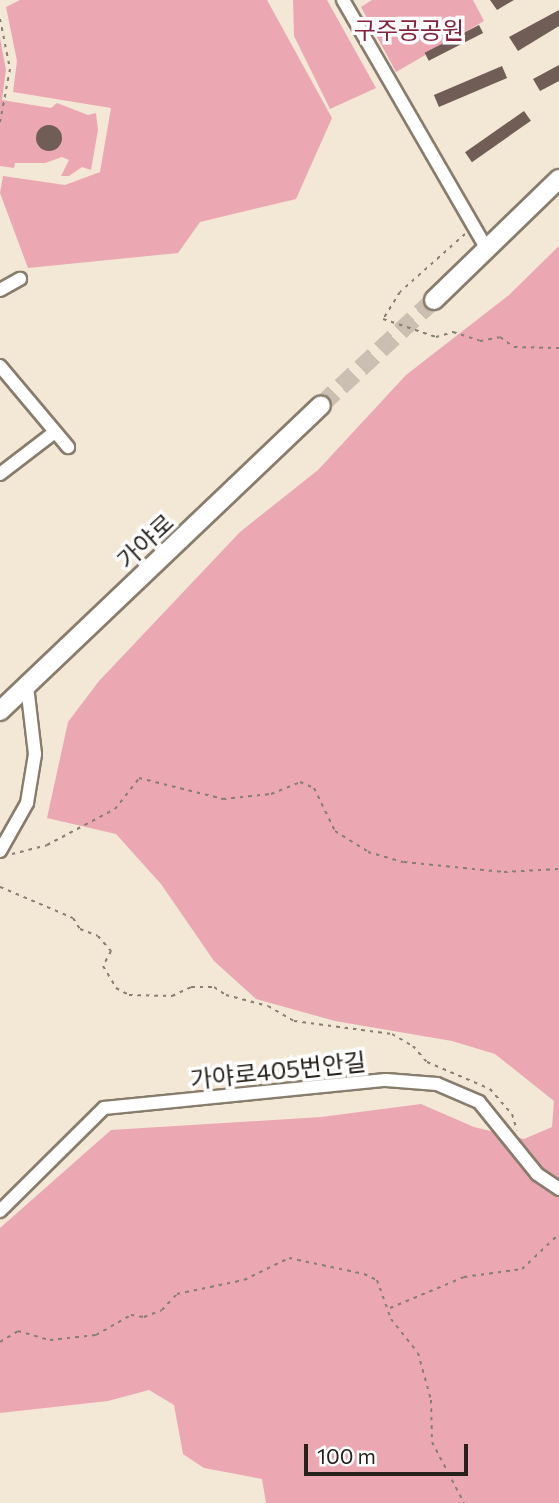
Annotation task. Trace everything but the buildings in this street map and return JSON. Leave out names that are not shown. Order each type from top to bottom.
[{"type":"main road","points":[[434,300],[559,179]]},
{"type":"main road","name":"가야로","points":[[0,711],[321,405]]},
{"type":"street","points":[[343,0],[486,249]]},
{"type":"street","points":[[0,290],[20,279]]},
{"type":"street","points":[[0,366],[68,447]]},
{"type":"street","points":[[0,474],[55,432]]},
{"type":"street","points":[[3,855],[27,803],[35,754],[27,686]]},
{"type":"street","name":"가야로405번안길","points":[[0,1211],[104,1108],[386,1080],[437,1084],[460,1090],[480,1102],[537,1174],[559,1189]]},
{"type":"path","points":[[0,19],[10,69],[0,122]]},
{"type":"path","points":[[473,226],[400,292],[383,318],[436,337],[453,332],[480,341],[500,337],[514,346],[559,348]]},
{"type":"path","points":[[3,855],[47,845],[115,809],[139,778],[223,799],[258,797],[309,783],[326,821],[368,852],[404,862],[504,872],[559,870]]},
{"type":"path","points":[[0,887],[73,918],[80,929],[98,936],[111,951],[103,965],[117,988],[129,995],[172,996],[191,987],[214,987],[226,995],[268,1006],[293,1021],[392,1034],[414,1046]]},
{"type":"path","points":[[390,1308],[464,1277],[523,1269],[559,1234]]},
{"type":"path","points":[[0,1342],[18,1331],[50,1340],[96,1335],[131,1315],[144,1317],[162,1310],[177,1294],[244,1280],[289,1258],[377,1280],[390,1308],[391,1319],[418,1353],[431,1400],[432,1442],[449,1482],[464,1503]]},
{"type":"green space","points":[[20,0],[267,0],[332,118],[296,199],[200,222],[178,253],[28,268],[0,193],[3,176],[65,185],[100,172],[111,108],[13,92],[17,61],[6,7]]},
{"type":"green space","points":[[293,0],[327,0],[376,88],[330,109],[294,36]]},
{"type":"green space","name":"구주공공원","points":[[372,0],[473,0],[484,21],[396,72],[361,7]]},
{"type":"green space","points":[[0,38],[6,70],[2,100],[51,108],[57,103],[88,115],[96,113],[98,130],[91,170],[82,167],[69,176],[61,176],[69,160],[62,157],[45,163],[15,163],[14,168],[0,166]]},
{"type":"green space","points":[[559,246],[559,1503],[266,1503],[262,1479],[204,1468],[183,1454],[174,1405],[149,1390],[108,1401],[0,1413],[0,1228],[111,1130],[321,1117],[421,1104],[474,1127],[524,1139],[552,1127],[554,1101],[495,1054],[452,1041],[335,1021],[256,999],[214,961],[161,884],[116,834],[47,818],[68,722],[99,681],[240,532],[318,470],[406,375],[509,295]]},
{"type":"tunnel","points":[[321,405],[434,300]]}]
